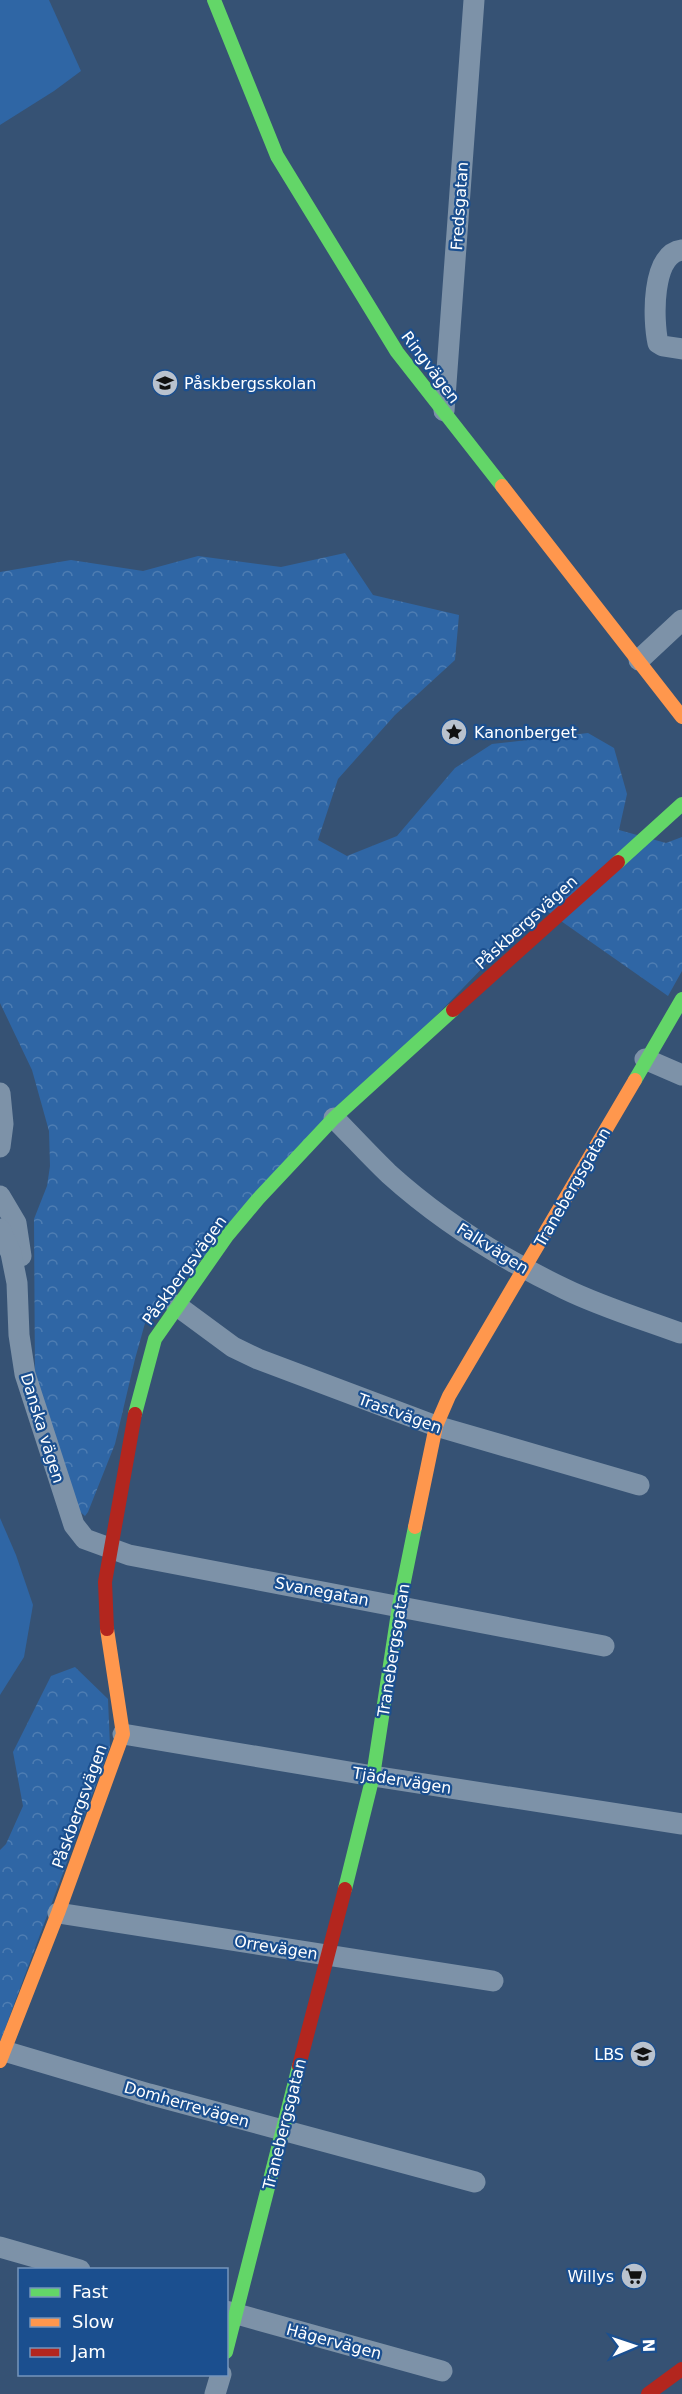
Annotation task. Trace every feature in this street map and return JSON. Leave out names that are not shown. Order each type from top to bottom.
[{"type":"street","name":"Ringvägen","points":[[214,0],[278,156],[397,352],[682,717]]},
{"type":"street","name":"Fredsgatan","points":[[444,411],[474,0]]},
{"type":"street","points":[[682,250],[669,255],[662,265],[657,290],[656,334],[658,343],[663,346],[682,349]]},
{"type":"street","points":[[639,660],[682,620]]},
{"type":"street","name":"Påskbergsvägen","points":[[2,2056],[58,1913],[123,1734],[106,1624],[105,1582],[137,1402],[154,1339],[227,1236],[258,1199],[334,1118],[682,804]]},
{"type":"street","name":"Tranebergsgatan","points":[[228,2339],[232,2313],[329,1956],[372,1776],[399,1606],[436,1426],[448,1396],[525,1269],[645,1059],[682,999]]},
{"type":"street","points":[[645,1059],[682,1075]]},
{"type":"street","points":[[0,1093],[3,1124],[0,1147]]},
{"type":"street","name":"Falkvägen","points":[[334,1118],[383,1168],[468,1234],[525,1269],[598,1304],[681,1333]]},
{"type":"street","name":"Danska vägen","points":[[0,1196],[16,1224],[20,1241],[21,1254],[17,1283]]},
{"type":"street","name":"Danska vägen","points":[[0,1229],[10,1253],[17,1283],[20,1344],[25,1374],[74,1525],[85,1539],[111,1548]]},
{"type":"street","name":"Trastvägen","points":[[176,1305],[244,1354],[436,1426],[639,1485]]},
{"type":"street","name":"Svanegatan","points":[[111,1548],[135,1556],[604,1646]]},
{"type":"street","name":"Tjädervägen","points":[[123,1734],[372,1776],[682,1824]]},
{"type":"street","name":"Orrevägen","points":[[58,1913],[494,1981]]},
{"type":"street","name":"Domherrevägen","points":[[2,2056],[474,2182]]},
{"type":"street","points":[[0,2247],[73,2268]]},
{"type":"street","name":"Hägervägen","points":[[232,2313],[442,2371]]},
{"type":"street","points":[[648,2394],[682,2369]]},
{"type":"street","points":[[215,2394],[220,2376]]},
{"type":"green space","points":[[0,0],[49,0],[81,71],[0,125]]},
{"type":"green space","points":[[345,553],[373,595],[459,615],[455,660],[395,715],[338,779],[318,840],[347,856],[397,836],[455,768],[492,744],[588,733],[614,748],[627,794],[619,830],[666,843],[682,837],[682,971],[668,996],[541,907],[147,1316],[115,1444],[85,1516],[77,1509],[35,1384],[34,1219],[47,1186],[50,1166],[49,1131],[32,1070],[0,1003],[0,572],[71,560],[143,571],[198,556],[281,567]]},
{"type":"green space","points":[[0,1518],[16,1555],[33,1605],[24,1657],[0,1695]]},
{"type":"green space","points":[[75,1667],[108,1699],[110,1747],[0,2042],[0,1850],[6,1844],[23,1806],[13,1752],[51,1676]]},
{"type":"traffic: fast","points":[[214,0],[277,156],[397,352],[502,486]]},
{"type":"traffic: fast","points":[[618,862],[682,804]]},
{"type":"traffic: fast","points":[[635,1080],[682,999]]},
{"type":"traffic: fast","points":[[135,1414],[155,1339],[227,1236],[258,1199],[334,1118],[453,1010]]},
{"type":"traffic: fast","points":[[345,1889],[373,1776],[399,1606],[415,1527]]},
{"type":"traffic: fast","points":[[228,2344],[299,2066]]},
{"type":"traffic: slow","points":[[502,486],[682,717]]},
{"type":"traffic: slow","points":[[415,1527],[436,1426],[449,1396],[635,1080]]},
{"type":"traffic: slow","points":[[0,2061],[58,1913],[123,1734],[107,1629]]},
{"type":"traffic: jam","points":[[453,1010],[618,862]]},
{"type":"traffic: jam","points":[[107,1629],[105,1582],[135,1414]]},
{"type":"traffic: jam","points":[[299,2066],[345,1889]]},
{"type":"traffic: jam","points":[[648,2394],[682,2369]]},
{"type":"place","name":"Påskbergsskolan","points":[[165,383]]},
{"type":"place","name":"Kanonberget","points":[[454,732]]},
{"type":"place","name":"LBS","points":[[643,2054]]},
{"type":"place","name":"Willys","points":[[634,2276]]}]
